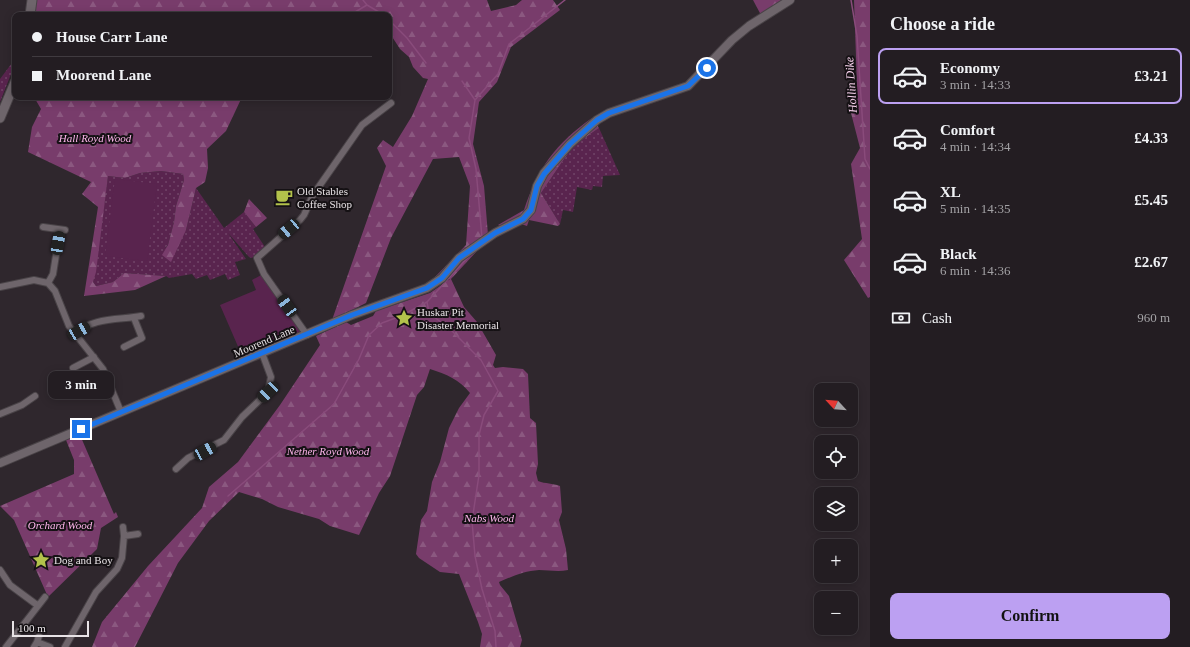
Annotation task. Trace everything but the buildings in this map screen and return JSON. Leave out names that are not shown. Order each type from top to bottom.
[{"type":"main road","points":[[30,12],[32,0]]},
{"type":"main road","points":[[0,118],[12,89]]},
{"type":"street","name":"Moorend Lane","points":[[0,463],[367,309],[427,288],[442,278],[459,258],[495,233],[523,219],[531,210],[537,186],[544,174],[570,144],[597,120],[609,113],[688,86],[732,40],[749,26],[790,0]]},
{"type":"street","points":[[307,335],[264,274],[257,258],[300,220],[304,215],[313,195],[362,125],[391,103]]},
{"type":"street","points":[[46,229],[62,230],[53,274],[48,283]]},
{"type":"street","points":[[0,287],[34,280],[48,283],[55,291],[66,320],[109,379],[122,412]]},
{"type":"street","points":[[76,334],[95,323],[141,316]]},
{"type":"street","points":[[124,347],[142,338],[134,318]]},
{"type":"street","points":[[176,469],[188,458],[224,440],[242,417],[268,392],[271,377],[262,353]]},
{"type":"street","points":[[73,368],[94,358]]},
{"type":"street","points":[[0,414],[22,405],[35,396]]},
{"type":"street","points":[[66,647],[96,592],[117,569],[122,558],[124,536],[123,527]]},
{"type":"street","points":[[124,536],[138,534]]},
{"type":"street","points":[[0,570],[10,585],[37,605]]},
{"type":"street","points":[[6,647],[37,605],[45,597]]},
{"type":"street","points":[[37,642],[50,647]]},
{"type":"shaded area","points":[[12,63],[12,72],[0,102],[0,79]]},
{"type":"shaded area","points":[[599,128],[620,175],[603,176],[602,187],[593,186],[592,190],[577,187],[573,212],[563,210],[560,224],[541,193],[573,146]]},
{"type":"shaded area","points":[[161,171],[183,174],[184,180],[176,206],[174,222],[168,245],[164,249],[186,230],[196,188],[224,228],[244,212],[256,227],[253,229],[265,247],[252,258],[249,257],[228,233],[246,259],[235,262],[240,275],[228,280],[225,274],[210,280],[207,275],[196,279],[192,274],[169,278],[166,276],[124,273],[113,282],[96,286],[93,282],[108,176],[125,178],[140,173]]},
{"type":"shaded area","points":[[115,179],[157,184],[147,261],[105,256]]},
{"type":"shaded area","points":[[263,274],[302,332],[243,358],[220,305],[256,290],[252,280]]},
{"type":"green space","points":[[35,0],[487,0],[491,11],[516,5],[522,0],[553,0],[560,10],[511,47],[497,82],[479,102],[473,144],[484,186],[488,235],[477,251],[451,279],[464,307],[477,322],[496,355],[493,365],[495,368],[503,367],[523,369],[528,374],[530,418],[536,423],[538,464],[536,473],[538,481],[560,486],[562,512],[559,520],[566,549],[568,570],[528,571],[499,582],[509,596],[522,640],[520,647],[480,647],[482,634],[459,574],[440,572],[419,558],[416,554],[421,520],[427,511],[432,482],[440,462],[449,428],[459,408],[470,393],[462,384],[452,378],[430,369],[424,387],[417,395],[390,476],[379,493],[359,535],[330,526],[319,519],[278,507],[262,499],[239,492],[209,521],[178,563],[135,647],[92,647],[102,622],[148,566],[202,508],[209,487],[238,462],[280,405],[320,345],[316,336],[346,322],[351,325],[373,316],[376,311],[430,293],[450,279],[435,277],[466,245],[470,186],[459,157],[433,159],[391,238],[366,303],[332,320],[386,166],[377,148],[383,140],[393,147],[412,116],[428,79],[423,78],[413,67],[409,57],[400,49],[392,37],[392,12],[33,12]]},
{"type":"green space","points":[[753,0],[787,0],[761,15]]},
{"type":"green space","points":[[854,0],[870,0],[870,297],[868,298],[844,260],[862,239],[851,164],[860,148],[851,113],[857,85]]},
{"type":"green space","name":"Hall Royd Wood","points":[[36,100],[241,100],[226,131],[207,149],[208,168],[205,182],[196,188],[186,230],[171,262],[162,255],[168,245],[174,222],[176,206],[184,180],[183,174],[161,171],[140,173],[125,178],[108,176],[96,272],[93,282],[96,286],[113,282],[124,273],[166,276],[135,290],[84,296],[98,207],[82,194],[91,182],[28,152],[32,127],[41,109]]},
{"type":"green space","points":[[592,118],[599,128],[573,146],[541,193],[560,224],[558,226],[529,220],[527,226],[521,224],[508,230],[498,225],[524,210],[535,182],[549,158],[568,137]]},
{"type":"green space","points":[[249,199],[267,218],[256,227],[244,212]]},
{"type":"green space","name":"Orchard Wood","points":[[80,435],[114,514],[116,512],[118,517],[101,528],[97,549],[48,597],[14,520],[0,506],[74,474],[74,460],[66,440]]},
{"type":"waterway","points":[[363,0],[367,5],[379,12]]},
{"type":"waterway","points":[[482,238],[476,169],[469,138],[475,100],[498,74],[509,44],[565,0]]},
{"type":"waterway","name":"Hollin Dike","points":[[851,0],[857,36],[865,159],[870,169]]},
{"type":"waterway","points":[[355,12],[367,5]]},
{"type":"waterway","points":[[392,23],[407,38],[426,63]]},
{"type":"waterway","points":[[462,81],[475,100]]},
{"type":"waterway","points":[[228,496],[334,404],[359,359],[369,335],[382,323],[401,316],[427,302],[471,254]]},
{"type":"waterway","points":[[427,302],[429,313],[450,329],[481,360],[498,391],[484,415],[479,435],[479,475],[472,521],[475,556],[482,589],[495,631],[496,647]]},
{"type":"place","name":"Old Stables Coffee Shop","points":[[284,197]]},
{"type":"place","name":"Huskar Pit Disaster Memorial","points":[[404,318]]},
{"type":"place","name":"Dog and Boy","points":[[41,560]]},
{"type":"route","points":[[81,429],[352,315],[427,288],[442,278],[459,258],[495,233],[523,219],[531,210],[537,186],[552,163],[570,144],[597,120],[609,113],[688,86],[707,68]]},
{"type":"park label","name":"Nether Royd Wood","points":[[328,451]]},
{"type":"park label","name":"Nabs Wood","points":[[489,518]]}]
